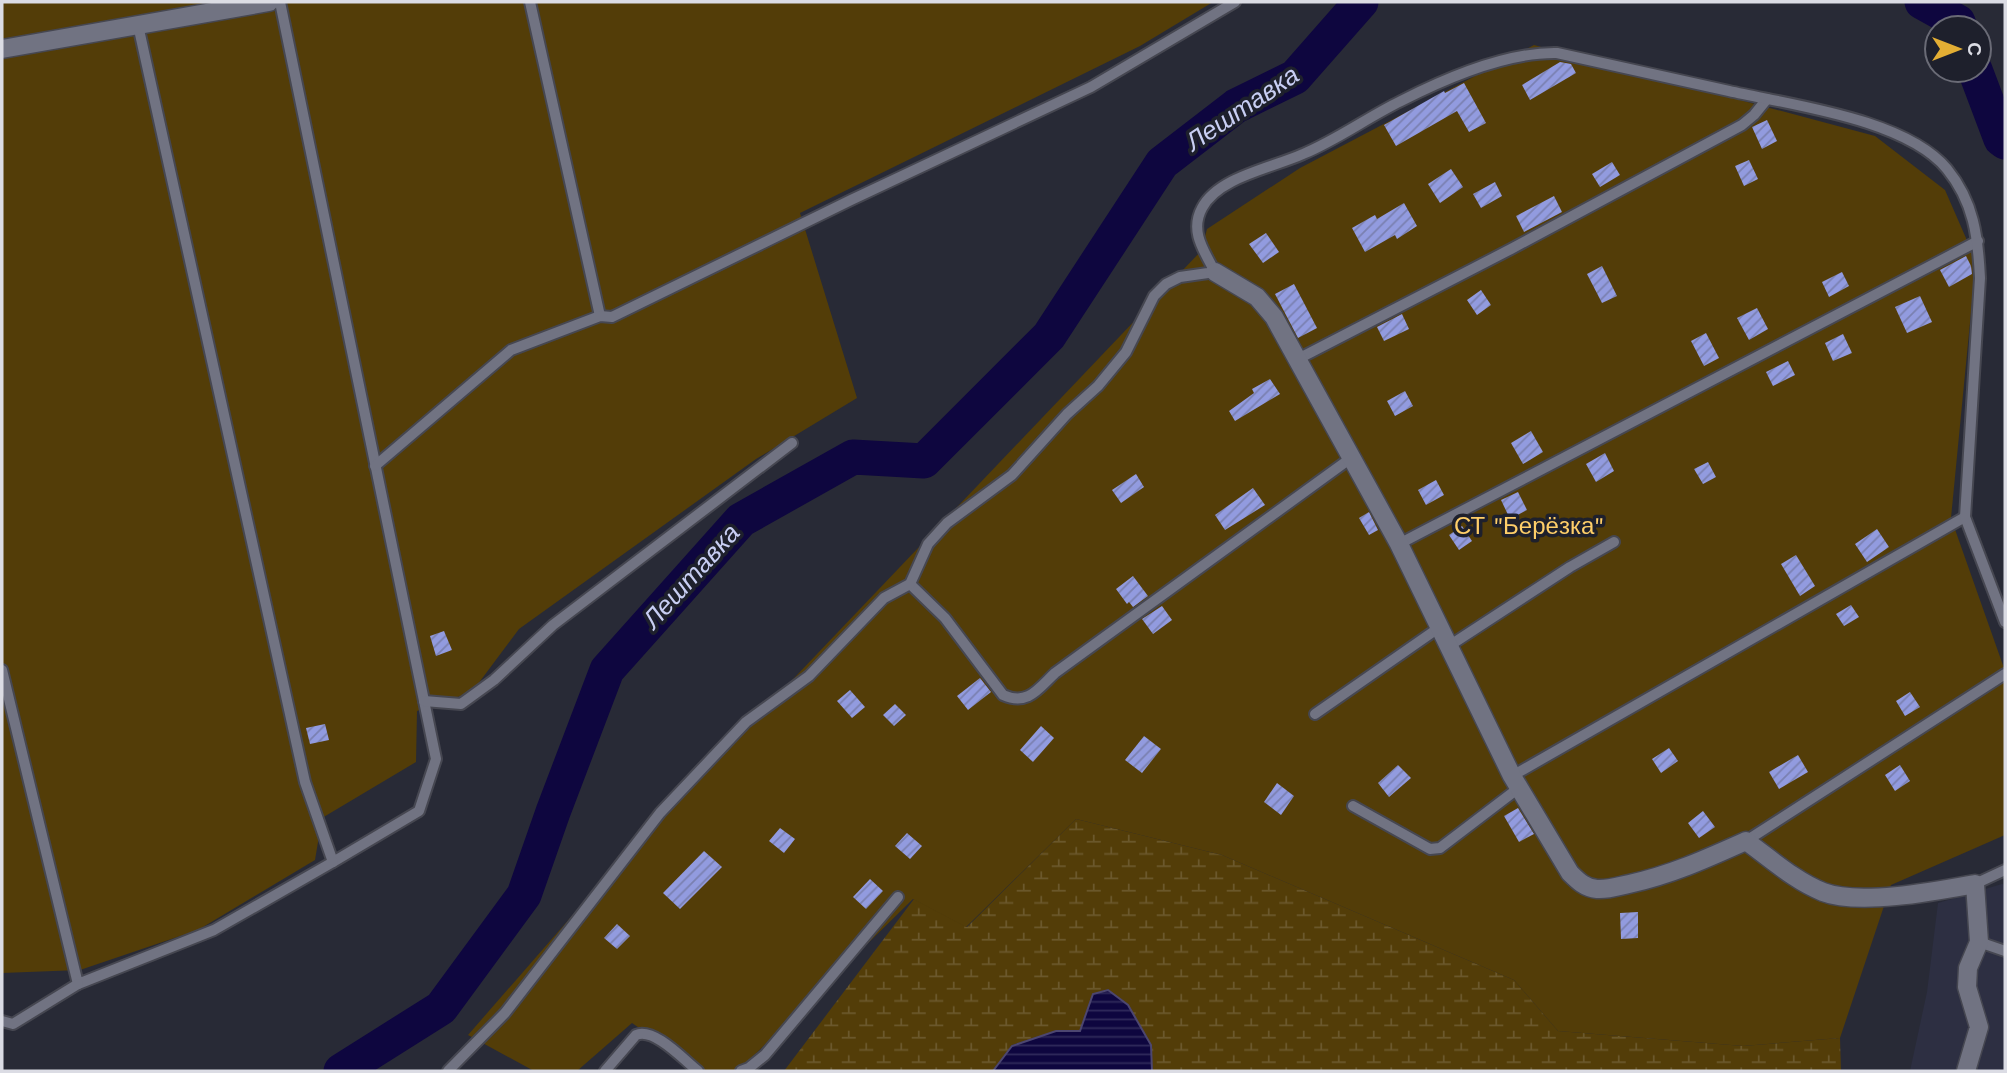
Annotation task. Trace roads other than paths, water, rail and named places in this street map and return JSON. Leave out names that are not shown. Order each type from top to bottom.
[{"type":"street","points":[[2,50],[269,2]]},
{"type":"street","points":[[1215,272],[1257,297],[1274,317],[1399,544],[1516,782],[1570,873],[1583,885],[1597,889],[1612,888],[1650,880],[1693,865],[1746,841],[1802,882],[1826,894],[1858,897],[1913,895],[1975,884],[1979,942],[1968,968],[1967,986],[1979,1027],[1966,1071]]},
{"type":"lane","points":[[2,1021],[13,1024],[78,984],[214,930],[419,811],[436,760],[280,2]]},
{"type":"lane","points":[[530,2],[600,316]]},
{"type":"lane","points":[[375,466],[511,350],[600,316],[612,317],[1091,87],[1235,2]]},
{"type":"lane","points":[[138,25],[305,782],[333,862]]},
{"type":"lane","points":[[448,1071],[505,1013],[660,813],[746,722],[809,676],[884,598],[910,584],[928,544],[947,523],[1012,475],[1067,414],[1098,386],[1126,352],[1154,296],[1180,277],[1215,272],[1198,238],[1197,224],[1201,209],[1211,195],[1228,183],[1305,154],[1402,100],[1461,75],[1517,56],[1537,52],[1557,53],[1864,121],[1921,146],[1946,167],[1967,197],[1978,241],[1980,278],[1965,517],[2005,622]]},
{"type":"lane","points":[[1296,360],[1499,256],[1742,125],[1767,99]]},
{"type":"lane","points":[[1399,544],[1978,241]]},
{"type":"lane","points":[[424,701],[461,704],[494,680],[553,625],[792,443]]},
{"type":"lane","points":[[910,584],[945,618],[1003,695],[1021,700],[1351,458]]},
{"type":"lane","points":[[1353,806],[1430,849],[1440,848],[1516,782],[1965,517]]},
{"type":"lane","points":[[1449,646],[1570,567],[1614,542]]},
{"type":"lane","points":[[1315,714],[1440,626]]},
{"type":"lane","points":[[2,670],[78,984]]},
{"type":"lane","points":[[1746,841],[2005,674]]},
{"type":"lane","points":[[1975,884],[2005,870]]},
{"type":"lane","points":[[741,1071],[750,1068],[765,1055],[898,897]]},
{"type":"lane","points":[[1979,942],[2005,951]]},
{"type":"lane","points":[[605,1071],[636,1035],[642,1032],[652,1034],[698,1071]]},
{"type":"waterway","name":"Лештавка","points":[[341,1071],[441,1008],[524,895],[607,670],[741,520],[853,457],[924,461],[1049,336],[1162,163],[1236,106],[1295,77],[1361,2]]},
{"type":"waterway","name":"Лештавка","points":[[1922,2],[1944,14]]},
{"type":"waterway","name":"Лештавка","points":[[1980,84],[2001,139],[2005,142]]},
{"type":"park label","name":"СТ \"Берёзка\"","points":[[1529,526]]}]
